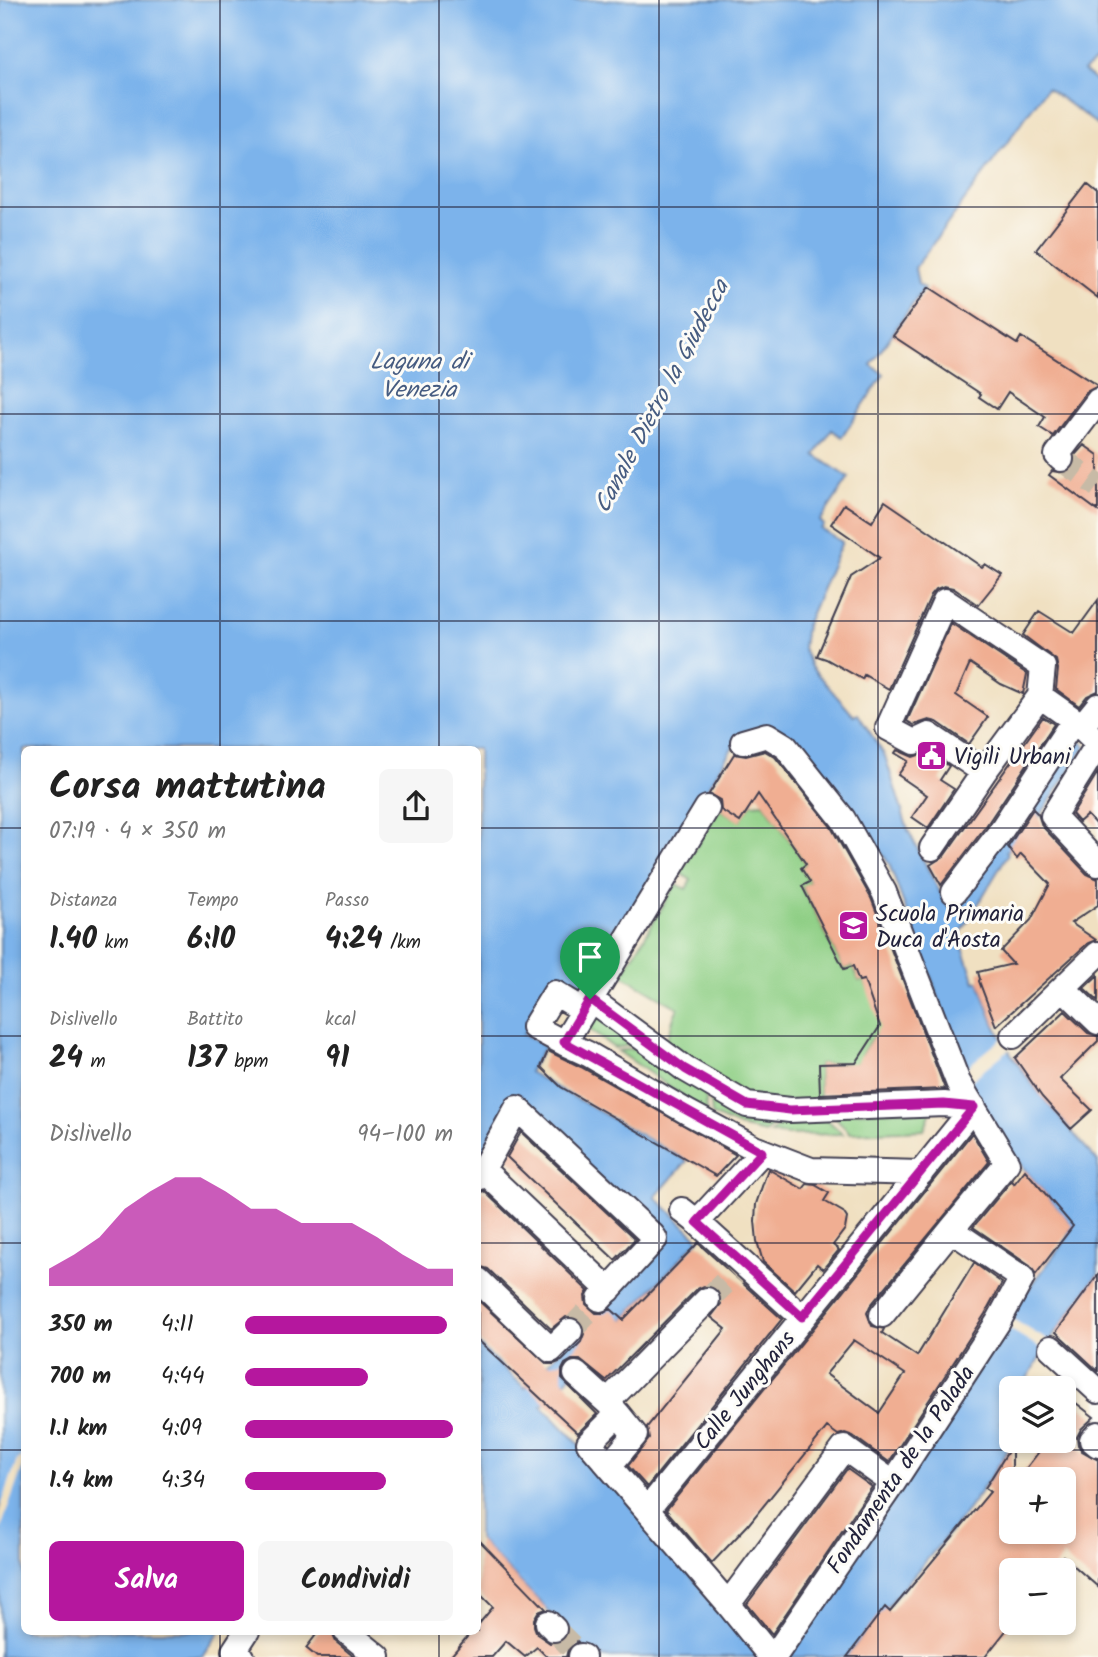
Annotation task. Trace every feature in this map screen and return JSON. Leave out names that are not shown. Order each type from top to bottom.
[{"type":"street","points":[[1061,459],[1057,455],[1098,401]]},
{"type":"street","points":[[932,848],[984,772],[1041,685],[1043,667],[945,601],[888,728],[914,742],[929,735],[984,772]]},
{"type":"street","points":[[1041,685],[1088,733]]},
{"type":"street","points":[[1098,706],[1053,816],[1098,863]]},
{"type":"street","points":[[954,892],[998,835],[1088,733]]},
{"type":"street","points":[[743,742],[767,735],[785,746],[843,819],[884,892],[958,1082],[1007,1163],[882,1315]]},
{"type":"street","points":[[564,1042],[707,808]]},
{"type":"street","points":[[1013,1036],[1098,954]]},
{"type":"street","points":[[1063,988],[1098,1022]]},
{"type":"street","points":[[921,1172],[810,1170],[762,1152],[534,1027],[555,993],[587,1004],[685,1069],[747,1105],[790,1110],[944,1104],[974,1107]]},
{"type":"street","name":"Calle Junghans","points":[[647,1510],[974,1107]]},
{"type":"street","points":[[481,1172],[517,1108],[655,1239],[604,1294],[481,1175]]},
{"type":"street","points":[[762,1152],[690,1216],[740,1269],[802,1317]]},
{"type":"street","name":"Fondamenta de la Palada","points":[[772,1657],[893,1483],[1001,1318],[1022,1278],[951,1230]]},
{"type":"street","points":[[481,1283],[551,1350],[570,1331]]},
{"type":"street","points":[[702,1309],[612,1408],[589,1443],[772,1657]]},
{"type":"street","points":[[1051,1348],[1098,1391]]},
{"type":"street","points":[[576,1374],[612,1408],[635,1435],[609,1466]]},
{"type":"street","points":[[1098,1434],[1092,1440],[1098,1445]]},
{"type":"street","points":[[728,1604],[844,1448],[893,1483]]},
{"type":"street","points":[[242,1657],[234,1651],[244,1635]]},
{"type":"street","points":[[351,1635],[378,1657]]},
{"type":"green space","points":[[764,803],[806,864],[801,868],[810,882],[802,887],[844,969],[853,966],[859,981],[864,980],[883,1021],[881,1033],[875,1034],[861,1055],[863,1059],[851,1066],[847,1063],[819,1064],[820,1105],[743,1099],[662,1047],[678,1008],[622,975],[676,884],[686,889],[691,880],[680,873],[719,809],[740,821],[751,804]]},
{"type":"green space","points":[[594,1010],[643,1043],[614,1048],[583,1025]]},
{"type":"green space","points":[[648,1047],[705,1088],[707,1113],[618,1051]]},
{"type":"green space","points":[[710,1092],[783,1115],[765,1133],[739,1127],[712,1115]]},
{"type":"green space","points":[[932,1109],[924,1130],[850,1133],[831,1113]]},
{"type":"green space","points":[[821,1114],[843,1134],[771,1133],[788,1115]]},
{"type":"water","name":"Laguna di Venezia","points":[[0,0],[1098,0],[1098,61],[1083,71],[1098,83],[1098,125],[1047,88],[915,268],[918,284],[924,288],[871,365],[884,374],[842,437],[832,430],[815,455],[849,478],[820,521],[824,525],[821,529],[842,542],[806,625],[803,648],[811,667],[854,716],[858,714],[885,756],[908,830],[945,902],[956,895],[1070,733],[1086,746],[1040,816],[1006,852],[1008,854],[959,936],[975,982],[979,981],[993,1021],[1017,1064],[1098,1162],[1098,1274],[1028,1376],[999,1376],[999,1453],[1005,1453],[956,1525],[847,1657],[786,1657],[1026,1293],[1067,1238],[1072,1226],[988,1120],[966,1072],[889,864],[852,807],[795,743],[737,740],[588,982],[584,980],[575,995],[553,984],[523,1034],[545,1046],[529,1072],[687,1161],[655,1197],[699,1239],[542,1406],[575,1440],[760,1657],[593,1657],[481,1542],[481,1347],[525,1388],[664,1240],[515,1097],[481,1158],[481,746],[21,746],[21,1635],[217,1635],[203,1657],[0,1657]]},
{"type":"pier","points":[[1005,1036],[1012,1047],[967,1084],[962,1071]]},
{"type":"pier","points":[[1006,1315],[1052,1343],[1047,1352],[1001,1324]]},
{"type":"pier","points":[[21,1457],[21,1472],[0,1531],[0,1509],[17,1460]]},
{"type":"building","points":[[1087,184],[1098,193],[1098,298],[1036,250]]},
{"type":"building","points":[[929,287],[1017,344],[1021,337],[1098,386],[1086,392],[1053,436],[1039,427],[1045,417],[1008,392],[997,409],[979,397],[981,394],[893,336]]},
{"type":"building","points":[[1084,445],[1098,455],[1098,511],[1049,475],[1052,471],[1064,473],[1071,470],[1075,455]]},
{"type":"building","points":[[885,501],[982,567],[985,564],[1002,575],[978,605],[953,588],[944,586],[936,589],[889,689],[864,675],[862,679],[817,656],[851,577],[880,558],[831,524],[844,504],[872,522]]},
{"type":"building","points":[[1098,600],[1098,691],[1087,696],[1079,706],[1056,689],[1056,660],[1023,635],[1039,611],[1074,633]]},
{"type":"building","points":[[951,623],[1027,674],[1023,694],[1001,684],[970,663],[956,695],[988,717],[969,744],[937,722],[929,720],[914,725],[907,721]]},
{"type":"building","points":[[1043,717],[1054,724],[986,826],[941,885],[930,865],[944,856]]},
{"type":"building","points":[[897,750],[913,757],[928,752],[949,766],[940,780],[954,789],[928,828],[912,817],[927,795],[898,775],[908,761],[895,753]]},
{"type":"building","name":"Scuola Primaria Duca d'Aosta","points":[[765,751],[775,757],[831,827],[871,898],[945,1089],[820,1094],[819,1064],[856,1063],[880,1026],[864,980],[859,981],[853,966],[844,969],[802,886],[810,882],[801,868],[806,864],[758,794],[740,822],[721,810],[720,800],[709,794],[734,754],[746,756]]},
{"type":"building","points":[[1098,772],[1098,827],[1087,815],[1079,822],[1072,814]]},
{"type":"building","points":[[1033,809],[1042,826],[1087,874],[1098,879],[1098,905],[1071,923],[1096,940],[1088,943],[996,1026],[978,972],[1013,964],[1001,951],[1031,920],[1050,884],[1021,854],[1017,859],[1008,847]]},
{"type":"building","points":[[1098,975],[1098,1001],[1084,988]]},
{"type":"building","points":[[1065,1011],[1088,1033],[1098,1036],[1098,1041],[1060,1079],[1092,1110],[1071,1129],[1042,1097],[1015,1058]]},
{"type":"building","points":[[548,1051],[736,1155],[716,1176],[561,1087],[541,1067]]},
{"type":"building","points":[[521,1132],[635,1239],[615,1260],[507,1157]]},
{"type":"building","points":[[972,1133],[989,1162],[867,1313],[872,1326],[884,1329],[882,1333],[917,1356],[974,1263],[1002,1283],[985,1314],[889,1462],[853,1436],[845,1433],[838,1435],[827,1427],[748,1525],[712,1563],[666,1510]],"holes":[[[854,1340],[905,1374],[879,1413],[826,1374]]]},
{"type":"building","points":[[768,1169],[803,1189],[807,1184],[815,1185],[829,1193],[824,1201],[843,1212],[847,1218],[845,1229],[833,1245],[839,1250],[823,1269],[817,1264],[795,1291],[763,1262],[757,1241],[756,1204]]},
{"type":"building","points":[[1025,1170],[1073,1226],[1036,1274],[1030,1266],[973,1227],[1012,1180],[1014,1184]]},
{"type":"building","points":[[484,1191],[588,1291],[585,1296],[586,1304],[596,1313],[611,1309],[623,1320],[698,1243],[782,1319],[647,1487],[628,1466],[649,1439],[647,1427],[726,1329],[711,1317],[721,1304],[721,1295],[711,1286],[697,1289],[606,1381],[580,1360],[565,1364],[562,1379],[597,1414],[578,1433],[481,1343],[481,1303],[547,1364],[562,1361],[581,1342],[584,1334],[581,1321],[573,1317],[566,1317],[551,1329],[488,1269],[481,1267],[481,1192]]},
{"type":"building","points":[[1098,1275],[1098,1371],[1056,1332]]},
{"type":"building","points":[[1076,1403],[1094,1417],[1081,1429],[1077,1437],[1082,1451],[1098,1460],[1098,1587],[1076,1568],[1076,1558],[999,1558],[999,1635],[1002,1635],[985,1657],[847,1657],[885,1607],[890,1612],[990,1492],[985,1488],[1007,1453],[1012,1453],[1012,1467],[999,1467],[999,1544],[1076,1544],[1076,1467],[1027,1467],[1038,1453],[1076,1453]]},
{"type":"building","points":[[847,1469],[872,1487],[772,1634],[747,1604]]},
{"type":"building","points":[[481,1542],[546,1609],[538,1612],[534,1619],[537,1634],[550,1643],[557,1643],[564,1640],[568,1632],[578,1642],[568,1649],[566,1657],[547,1657],[537,1647],[525,1657],[506,1641],[492,1657],[450,1657],[469,1635],[481,1635],[481,1621],[493,1607],[481,1595]]},
{"type":"building","points":[[316,1635],[333,1635],[336,1642],[354,1657],[317,1657],[306,1648]]},
{"type":"tunnel","points":[[1061,459],[1098,486]]},
{"type":"tunnel","points":[[707,1300],[736,1272]]},
{"type":"tunnel","points":[[570,1331],[600,1299]]},
{"type":"tunnel","points":[[554,1629],[581,1656]]},
{"type":"place","name":"Vigili Urbani","points":[[931,756]]},
{"type":"place","name":"Scuola Primaria Duca d'Aosta","points":[[853,926]]},
{"type":"route","points":[[590,999],[685,1069],[747,1105],[790,1110],[944,1104],[974,1107],[802,1317],[697,1222],[762,1152],[564,1042],[590,999]]},
{"type":"water label","name":"Canale Dietro la Giudecca","points":[[661,396]]}]
